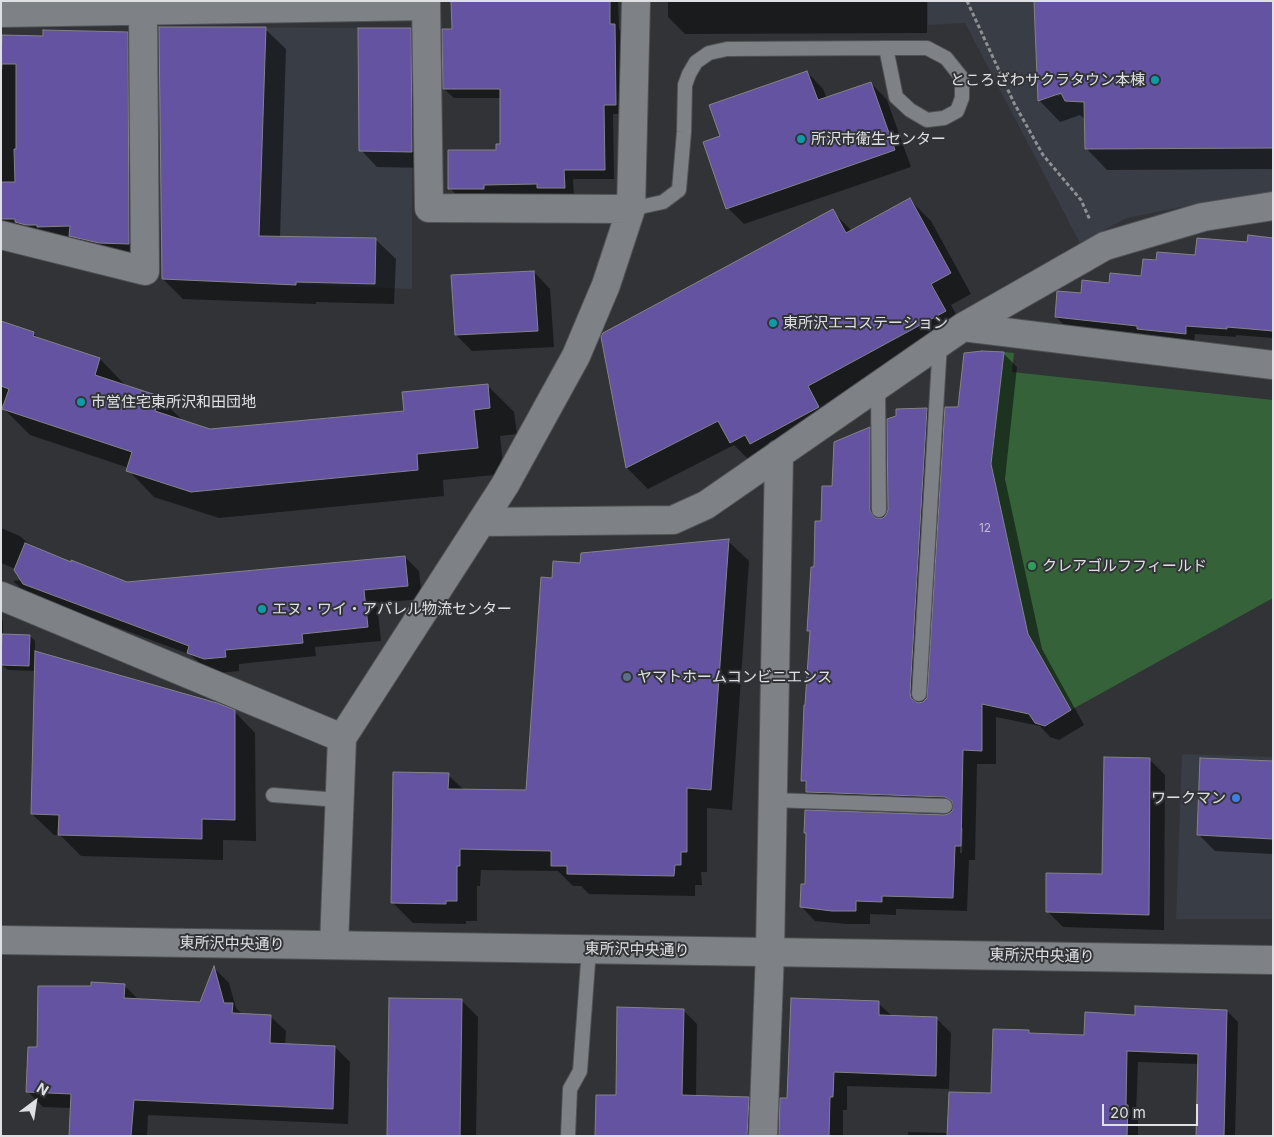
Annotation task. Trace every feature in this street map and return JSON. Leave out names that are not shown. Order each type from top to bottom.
[{"type":"street","points":[[334,946],[342,738],[505,485],[576,356],[606,285],[631,209],[636,1]]},
{"type":"street","points":[[1,13],[58,7],[143,11],[426,3],[429,208],[631,209]]},
{"type":"street","points":[[1,235],[145,271],[143,11]]},
{"type":"street","points":[[481,522],[672,520],[706,505],[878,384],[963,327],[1099,249],[1203,217],[1273,206]]},
{"type":"street","points":[[963,327],[1273,364]]},
{"type":"street","points":[[763,1136],[770,952],[778,454]]},
{"type":"street","points":[[1,596],[342,738]]},
{"type":"street","name":"東所沢中央通り","points":[[1,940],[1273,960]]},
{"type":"lane","points":[[631,209],[663,202],[679,190],[684,132],[685,85],[688,74],[696,62],[709,54],[727,50],[886,48],[927,48],[946,58],[962,78],[962,98],[957,111],[944,118],[927,120],[910,110],[896,97],[886,48]]},
{"type":"lane","points":[[919,694],[940,342]]},
{"type":"lane","points":[[878,384],[880,510]]},
{"type":"lane","points":[[273,795],[339,800]]},
{"type":"lane","points":[[772,800],[945,806]]},
{"type":"lane","points":[[568,1136],[570,1089],[580,1071],[589,949]]},
{"type":"path","points":[[968,1],[1014,103],[1043,155],[1081,200],[1096,234],[1099,249]]},
{"type":"shaded area","points":[[928,1],[1273,1],[1273,193],[1216,200],[1127,218],[1080,243],[965,23],[928,25]]},
{"type":"shaded area","points":[[155,27],[412,28],[412,289],[162,279]]},
{"type":"shaded area","points":[[1182,754],[1273,757],[1273,919],[1176,919]]},
{"type":"green space","points":[[1004,352],[1014,353],[1012,372],[1273,400],[1273,598],[1071,710],[1028,634],[991,464]]},
{"type":"building","points":[[451,1],[610,1],[610,24],[615,24],[616,105],[604,105],[605,170],[564,170],[565,188],[537,188],[537,184],[484,185],[484,189],[448,189],[448,150],[496,150],[496,144],[500,144],[500,89],[443,89],[442,29],[452,29]]},
{"type":"building","name":"ところざわサクラタウン本棟","points":[[1034,1],[1273,1],[1273,148],[1085,149],[1084,102],[1065,101],[1061,93],[1038,101]]},
{"type":"building","points":[[159,27],[266,27],[259,236],[376,238],[375,284],[296,282],[296,285],[162,279]]},
{"type":"building","points":[[358,28],[411,28],[412,152],[359,151]]},
{"type":"building","points":[[43,30],[128,32],[129,244],[99,243],[69,236],[70,226],[37,227],[37,225],[15,222],[15,219],[1,219],[1,182],[15,182],[14,149],[16,149],[16,64],[1,64],[2,35],[43,36]]},
{"type":"building","name":"所沢市衛生センター","points":[[807,71],[818,100],[871,82],[895,150],[726,209],[703,142],[720,136],[709,105]]},
{"type":"building","name":"東所沢エコステーション","points":[[910,198],[951,273],[931,284],[946,311],[808,386],[819,407],[750,444],[745,435],[730,443],[718,421],[626,468],[601,337],[603,333],[833,209],[846,233]]},
{"type":"building","points":[[1248,235],[1273,238],[1273,331],[1186,326],[1186,334],[1137,329],[1137,326],[1055,317],[1057,291],[1081,293],[1082,280],[1109,283],[1110,273],[1141,276],[1143,259],[1156,260],[1157,252],[1195,255],[1197,238],[1247,242]]},
{"type":"building","points":[[534,271],[538,331],[455,335],[451,275]]},
{"type":"building","name":"市営住宅東所沢和田団地","points":[[1,321],[34,332],[33,336],[100,358],[95,375],[159,396],[155,411],[210,429],[404,411],[402,392],[488,384],[490,408],[474,410],[478,448],[417,454],[418,470],[191,492],[126,471],[132,452],[2,409],[9,389],[1,386]]},
{"type":"building","points":[[982,351],[1004,352],[991,464],[1028,634],[1071,710],[1045,726],[1035,723],[1029,714],[982,704],[982,751],[963,750],[961,846],[955,846],[953,898],[882,896],[882,902],[856,901],[856,911],[832,911],[800,907],[801,884],[805,884],[805,810],[945,815],[953,810],[952,801],[945,797],[806,792],[806,781],[801,781],[804,705],[810,631],[807,631],[811,567],[814,567],[815,521],[821,521],[822,486],[832,486],[834,442],[870,427],[870,511],[875,518],[883,518],[888,510],[887,419],[896,416],[896,409],[927,408],[910,693],[911,698],[918,703],[923,702],[927,698],[945,407],[958,407],[964,353]]},
{"type":"building","name":"ヤマトホームコンビニエンス","points":[[729,539],[711,790],[687,788],[687,852],[681,852],[681,865],[675,865],[674,876],[567,874],[567,866],[551,866],[551,851],[460,849],[460,866],[457,866],[457,901],[446,901],[446,904],[391,903],[393,772],[449,773],[448,789],[526,790],[541,577],[552,578],[553,561],[580,563],[581,553]]},
{"type":"building","name":"エヌ・ワイ・アパレル物流センター","points":[[25,543],[127,582],[405,556],[408,586],[364,590],[368,627],[302,634],[303,643],[225,650],[226,657],[204,659],[187,653],[189,646],[23,584],[14,570]]},
{"type":"building","points":[[2,634],[30,635],[29,666],[1,665]]},
{"type":"building","points":[[35,651],[217,703],[235,710],[235,820],[202,819],[202,839],[58,835],[59,815],[31,814]]},
{"type":"building","points":[[1104,757],[1150,758],[1149,915],[1046,912],[1046,873],[1102,874]]},
{"type":"building","name":"ワークマン","points":[[1200,758],[1273,761],[1273,839],[1197,835]]},
{"type":"building","points":[[214,966],[224,1003],[233,1003],[232,1013],[271,1015],[270,1043],[335,1046],[333,1109],[134,1100],[131,1136],[69,1136],[71,1094],[26,1092],[28,1047],[37,1047],[38,986],[91,986],[91,982],[125,984],[124,998],[200,1002]]},
{"type":"building","points":[[389,998],[462,999],[460,1136],[387,1136]]},
{"type":"building","points":[[791,998],[879,1001],[879,1015],[937,1017],[936,1076],[834,1072],[833,1097],[830,1097],[829,1136],[779,1136],[780,1098],[787,1098]]},
{"type":"building","points":[[1135,1006],[1227,1010],[1224,1136],[1196,1136],[1198,1054],[1127,1051],[1127,1136],[947,1136],[949,1092],[991,1093],[993,1029],[1029,1030],[1029,1033],[1084,1035],[1085,1012],[1135,1015]]},
{"type":"building","points":[[617,1007],[684,1009],[682,1095],[749,1097],[747,1136],[595,1136],[596,1095],[616,1095]]},
{"type":"place","name":"ところざわサクラタウン本棟","points":[[1155,80]]},
{"type":"place","name":"所沢市衛生センター","points":[[801,139]]},
{"type":"place","name":"東所沢エコステーション","points":[[773,323]]},
{"type":"place","name":"市営住宅東所沢和田団地","points":[[81,402]]},
{"type":"place","name":"クレアゴルフフィールド","points":[[1032,566]]},
{"type":"place","name":"エヌ・ワイ・アパレル物流センター","points":[[262,609]]},
{"type":"place","name":"ヤマトホームコンビニエンス","points":[[627,677]]},
{"type":"place","name":"ワークマン","points":[[1236,798]]}]
